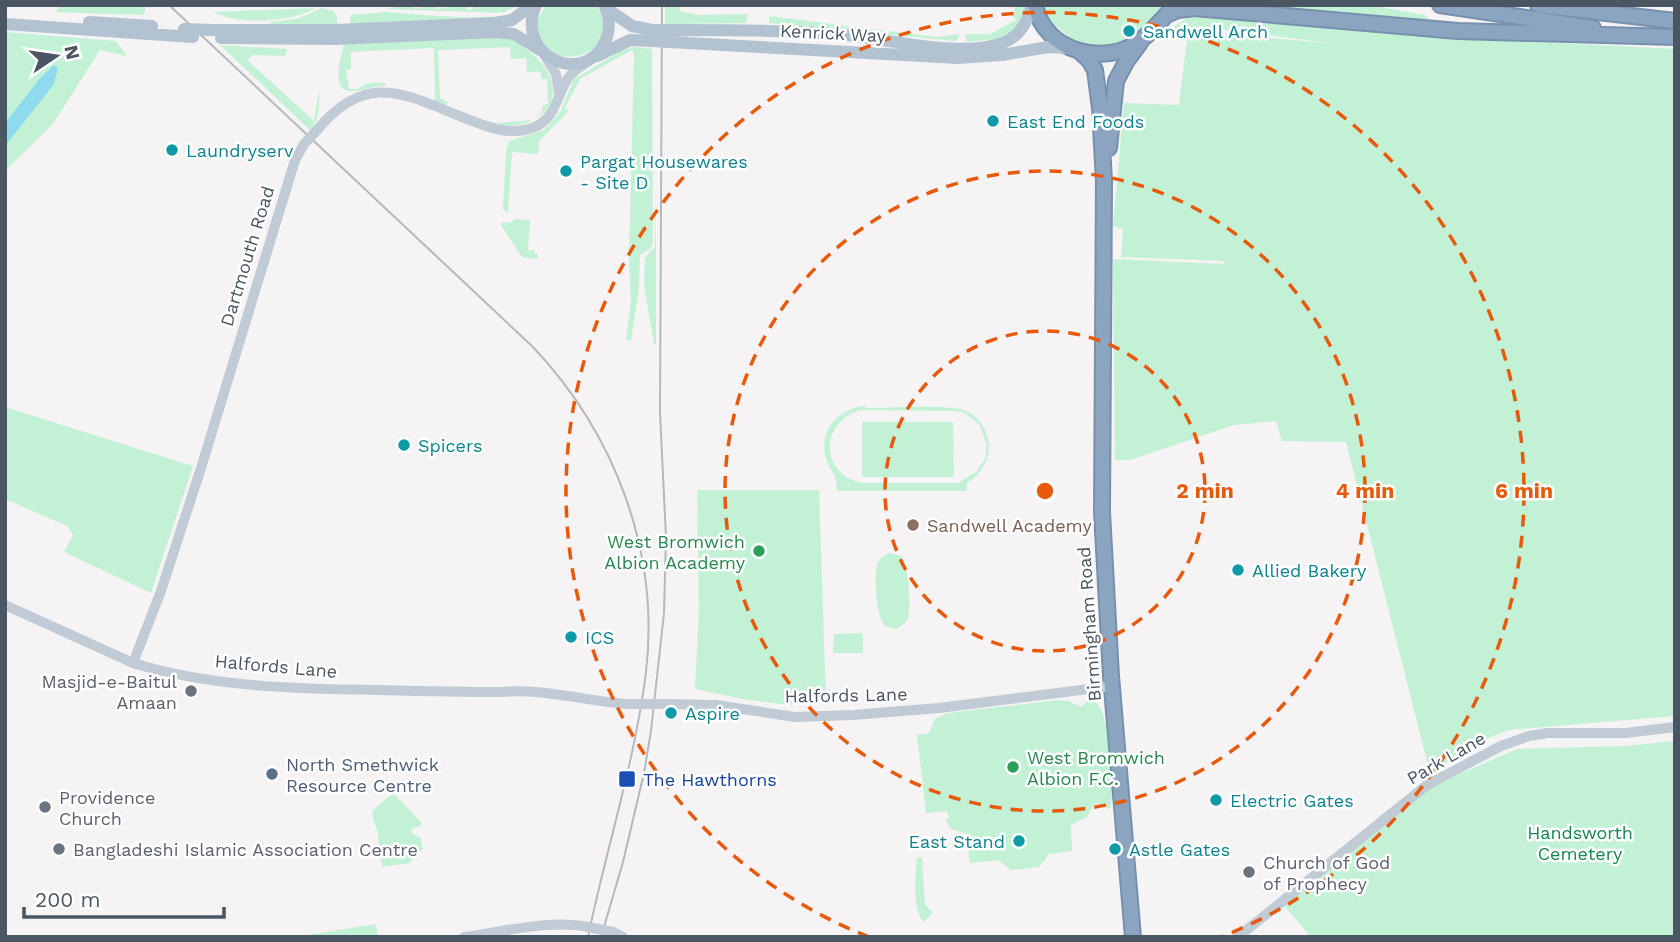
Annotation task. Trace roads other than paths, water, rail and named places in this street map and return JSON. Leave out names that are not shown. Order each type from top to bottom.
[{"type":"highway","name":"Birmingham Road","points":[[1034,5],[1038,17],[1055,39],[1089,60],[1098,82],[1104,182],[1102,512],[1112,686],[1133,937]]},
{"type":"highway","points":[[1440,5],[1615,31],[1675,37]]},
{"type":"highway","points":[[1538,5],[1675,20]]},
{"type":"highway","points":[[1615,5],[1675,20]]},
{"type":"highway","points":[[1075,50],[1106,54],[1140,41],[1171,10],[1194,8],[1458,30],[1675,37]]},
{"type":"highway","name":"Birmingham Road","points":[[1104,182],[1116,81],[1140,41]]},
{"type":"main road","points":[[341,34],[505,22],[534,5]]},
{"type":"main road","points":[[534,5],[532,29],[535,43],[542,52]]},
{"type":"main road","name":"Kenrick Way","points":[[669,36],[795,31],[943,47],[983,47],[1006,42],[1018,34],[1034,5]]},
{"type":"main road","points":[[5,24],[217,34],[496,32],[514,34],[542,52],[568,64],[593,58],[608,36],[609,19],[605,6]]},
{"type":"main road","name":"Kenrick Way","points":[[605,6],[632,26],[652,35]]},
{"type":"main road","points":[[5,16],[189,33]]},
{"type":"main road","name":"Kenrick Way","points":[[593,58],[630,40],[652,35],[958,58],[1002,55],[1048,47],[1075,50]]},
{"type":"street","points":[[542,52],[556,74],[559,96]]},
{"type":"street","name":"Dartmouth Road","points":[[133,663],[201,468],[291,171],[304,144],[342,104],[364,94],[389,93],[406,97],[486,127],[510,131],[535,128],[551,114],[572,74],[593,58]]},
{"type":"street","name":"Halfords Lane","points":[[5,605],[133,663],[226,681],[282,687],[528,691],[627,704],[716,705],[795,717],[939,708],[1112,686]]},
{"type":"street","name":"Park Lane","points":[[1238,937],[1427,785],[1501,746],[1529,736],[1548,733],[1626,733],[1675,727]]},
{"type":"street","points":[[464,937],[557,924],[574,924],[618,935]]},
{"type":"water","points":[[54,65],[58,68],[54,84],[5,146],[5,123],[41,77]]},
{"type":"tram line","points":[[601,937],[623,862],[644,773],[664,613],[666,537],[660,413],[662,5]]},
{"type":"railway","points":[[169,5],[533,347],[562,381],[608,456],[626,497],[638,539],[646,583],[649,627],[646,672],[635,739],[588,937]]},
{"type":"place","name":"Sandwell Arch","points":[[1129,31]]},
{"type":"place","name":"East End Foods","points":[[993,121]]},
{"type":"place","name":"Laundryserv","points":[[172,150]]},
{"type":"place","name":"Pargat Housewares - Site D","points":[[566,171]]},
{"type":"place","name":"Spicers","points":[[404,445]]},
{"type":"place","name":"Sandwell Academy","points":[[913,525]]},
{"type":"place","name":"West Bromwich Albion Academy","points":[[759,551]]},
{"type":"place","name":"Allied Bakery","points":[[1238,570]]},
{"type":"place","name":"ICS","points":[[571,637]]},
{"type":"place","name":"Masjid-e-Baitul Amaan","points":[[191,691]]},
{"type":"place","name":"Aspire","points":[[671,713]]},
{"type":"place","name":"West Bromwich Albion F.C.","points":[[1013,767]]},
{"type":"place","name":"North Smethwick Resource Centre","points":[[272,774]]},
{"type":"place","name":"The Hawthorns","points":[[627,779]]},
{"type":"place","name":"Electric Gates","points":[[1216,800]]},
{"type":"place","name":"Providence Church","points":[[45,807]]},
{"type":"place","name":"East Stand","points":[[1019,841]]},
{"type":"place","name":"Bangladeshi Islamic Association Centre","points":[[59,849]]},
{"type":"place","name":"Astle Gates","points":[[1115,849]]},
{"type":"place","name":"Church of God of Prophecy","points":[[1249,872]]},
{"type":"park label","name":"Handsworth Cemetery","points":[[1580,842]]}]
